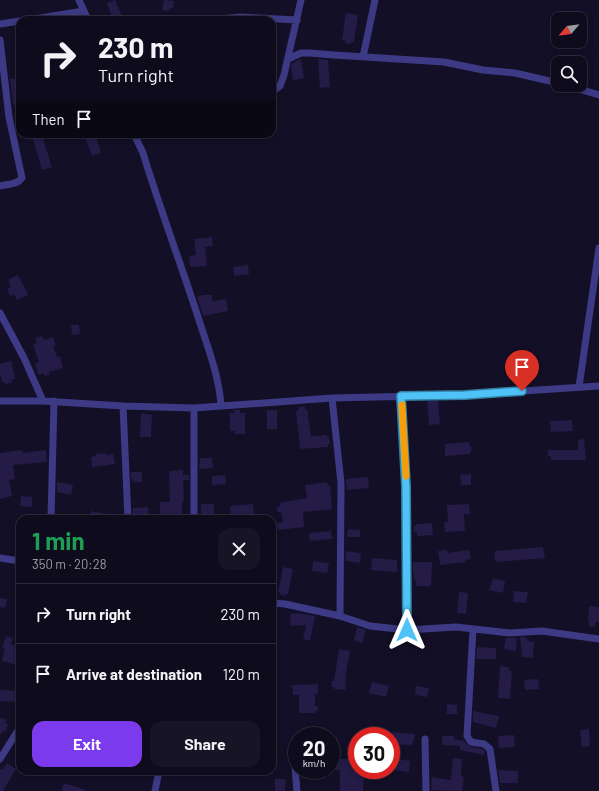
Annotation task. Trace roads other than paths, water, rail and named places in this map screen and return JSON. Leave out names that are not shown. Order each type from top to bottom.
[{"type":"street","points":[[79,0],[86,16]]},
{"type":"street","points":[[276,89],[280,86],[288,59],[301,0]]},
{"type":"street","points":[[363,57],[376,0]]},
{"type":"street","points":[[53,16],[84,11]]},
{"type":"street","points":[[276,19],[297,20]]},
{"type":"street","points":[[0,24],[16,22]]},
{"type":"street","points":[[0,40],[8,117],[22,178],[14,184],[0,186]]},
{"type":"street","points":[[288,59],[309,52],[444,62],[483,70],[515,73],[551,81]]},
{"type":"street","points":[[587,91],[599,95]]},
{"type":"street","points":[[136,138],[143,153],[213,364],[221,405]]},
{"type":"street","points":[[579,387],[599,248]]},
{"type":"street","points":[[0,313],[24,358],[43,401]]},
{"type":"street","points":[[0,401],[54,401],[123,406],[194,408],[332,398],[465,395],[599,386]]},
{"type":"street","points":[[401,396],[406,487],[407,630]]},
{"type":"street","points":[[332,398],[340,483],[340,616]]},
{"type":"street","points":[[51,515],[54,401]]},
{"type":"street","points":[[123,406],[128,515]]},
{"type":"street","points":[[194,408],[194,515]]},
{"type":"street","points":[[0,558],[16,560]]},
{"type":"street","points":[[276,603],[340,616],[370,626],[407,630],[456,627],[510,633],[542,631],[599,639]]},
{"type":"street","points":[[473,629],[466,736],[471,742],[484,744],[490,749],[496,791]]},
{"type":"street","points":[[0,759],[16,733]]},
{"type":"street","points":[[425,739],[426,791]]},
{"type":"street","points":[[155,791],[158,775]]},
{"type":"street","points":[[296,779],[297,791]]}]
